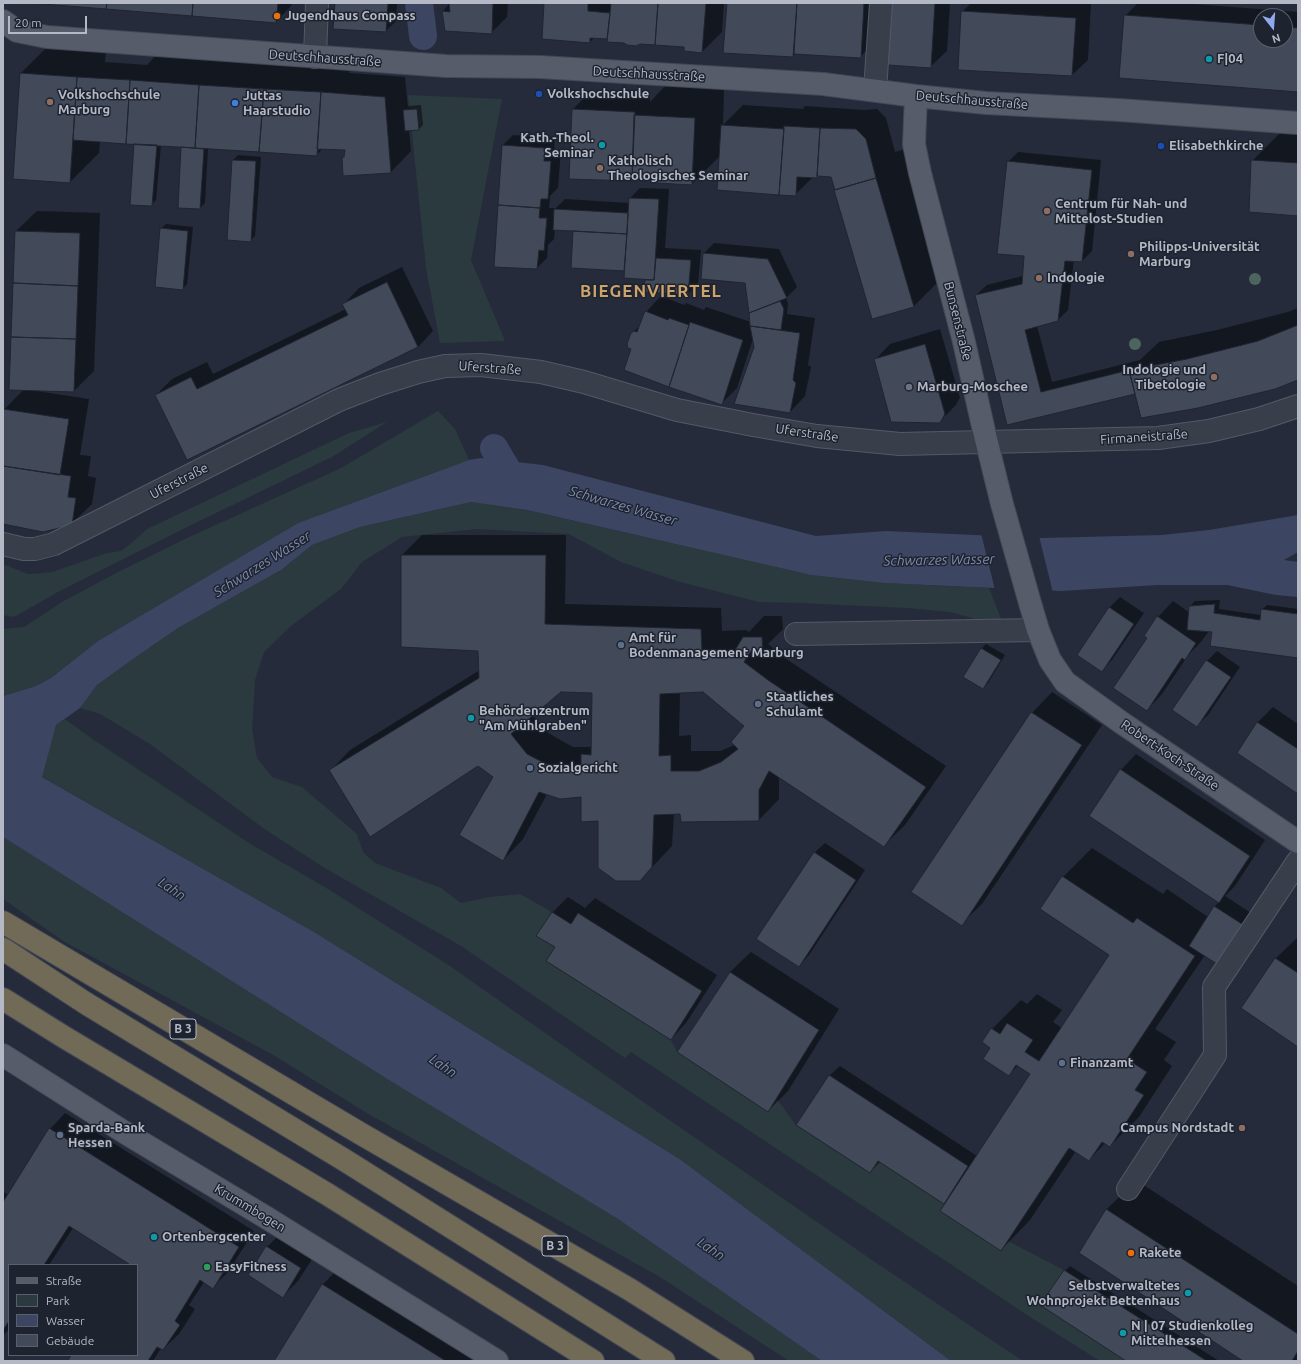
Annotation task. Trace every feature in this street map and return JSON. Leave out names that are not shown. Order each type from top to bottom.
[{"type":"highway","name":"B 3","points":[[3,922],[629,1289],[743,1361]]},
{"type":"highway","name":"B 3","points":[[3,949],[87,1004],[346,1162],[664,1361]]},
{"type":"highway","points":[[3,998],[64,1037],[327,1194],[593,1361]]},
{"type":"main road","name":"Deutschhausstraße","points":[[3,21],[17,31],[47,37],[446,66],[556,68],[823,84],[986,103],[1111,109],[1298,123]]},
{"type":"main road","name":"Bunsenstraße","points":[[916,96],[914,144],[920,173],[964,342],[1002,504],[1038,630],[1050,660]]},
{"type":"main road","name":"Robert-Koch-Straße","points":[[1050,660],[1065,682],[1122,723],[1298,842]]},
{"type":"main road","name":"Krummbogen","points":[[3,1055],[124,1132],[267,1218],[497,1361]]},
{"type":"street","points":[[315,57],[317,3]]},
{"type":"street","points":[[875,90],[881,3]]},
{"type":"street","name":"Uferstraße","points":[[3,544],[24,549],[35,549],[54,544],[339,400],[380,384],[418,372],[445,366],[481,365],[541,372],[584,382],[677,410],[818,436],[900,444],[987,442]]},
{"type":"street","name":"Firmaneistraße","points":[[987,442],[1158,438],[1209,431],[1259,419],[1298,406]]},
{"type":"street","points":[[796,634],[1038,630]]},
{"type":"street","points":[[1128,1189],[1215,1055],[1214,987],[1298,861]]},
{"type":"green space","points":[[408,95],[502,99],[471,260],[505,341],[440,343],[426,268]]},
{"type":"green space","points":[[438,411],[455,429],[469,460],[298,523],[98,641],[51,678],[36,686],[3,696],[3,629],[24,627],[62,602],[118,572],[189,537],[341,468]]},
{"type":"green space","points":[[387,422],[332,457],[181,530],[58,592],[14,617],[3,615],[3,564],[28,574],[52,572],[107,553],[121,551],[147,529],[349,433]]},
{"type":"green space","points":[[471,502],[526,510],[811,575],[884,583],[989,588],[1002,621],[990,623],[950,612],[907,608],[759,602],[680,582],[621,562],[569,534],[477,529],[402,537],[362,562],[341,589],[291,626],[264,652],[255,680],[252,729],[257,758],[272,777],[302,787],[357,834],[363,852],[375,863],[441,888],[461,903],[490,897],[520,894],[552,912],[537,936],[555,947],[546,961],[671,1040],[677,1052],[768,1112],[777,1099],[796,1125],[870,1173],[878,1161],[944,1204],[940,1211],[1001,1251],[1008,1241],[1064,1270],[1041,1305],[1126,1361],[1100,1361],[1027,1315],[631,1052],[625,1058],[461,946],[323,867],[263,828],[150,744],[100,714],[80,708],[97,685],[133,659],[178,628],[281,570],[312,545],[360,527]]},
{"type":"green space","points":[[65,719],[94,740],[249,843],[328,889],[450,966],[872,1260],[1023,1361],[951,1361],[681,1160],[314,932],[41,776],[56,725]]},
{"type":"green space","points":[[3,837],[392,1082],[618,1219],[822,1361],[789,1361],[660,1277],[365,1112],[275,1056],[63,941],[3,899]]},
{"type":"water","points":[[481,458],[543,465],[816,536],[886,531],[1042,538],[1162,535],[1209,530],[1298,515],[1298,552],[1284,560],[1298,562],[1298,597],[1276,595],[1227,585],[1158,585],[1061,591],[884,583],[811,575],[527,510],[471,502],[360,527],[312,545],[281,570],[178,628],[133,659],[97,685],[80,708],[56,725],[42,777],[314,932],[681,1160],[951,1361],[822,1361],[618,1219],[392,1082],[3,837],[3,696],[36,686],[51,678],[98,641],[298,523],[469,460]]},
{"type":"pier","points":[[981,533],[1039,536],[1053,593],[995,590]]},
{"type":"building","points":[[30,3],[107,3],[106,9]]},
{"type":"building","points":[[107,3],[193,3],[192,16],[106,9]]},
{"type":"building","points":[[193,3],[278,3],[276,23],[192,16]]},
{"type":"building","points":[[335,3],[388,3],[386,32],[333,29]]},
{"type":"building","points":[[449,3],[493,3],[492,34],[445,31],[442,11],[450,12]]},
{"type":"building","points":[[544,3],[588,3],[588,11],[610,13],[607,39],[590,38],[590,43],[542,39]]},
{"type":"building","points":[[611,3],[658,3],[655,45],[640,44],[636,46],[627,45],[624,43],[607,42]]},
{"type":"building","points":[[658,3],[706,3],[702,53],[684,51],[684,47],[655,45]]},
{"type":"building","points":[[727,3],[797,3],[793,57],[723,53]]},
{"type":"building","points":[[797,3],[864,3],[861,58],[794,54]]},
{"type":"building","points":[[891,3],[935,3],[931,68],[888,65]]},
{"type":"building","points":[[961,11],[1076,18],[1072,76],[958,70]]},
{"type":"building","name":"F|04","points":[[1124,15],[1253,24],[1253,48],[1293,48],[1293,28],[1298,28],[1298,92],[1119,78]]},
{"type":"building","points":[[20,73],[77,77],[70,183],[13,179]]},
{"type":"building","points":[[77,77],[130,80],[126,144],[73,140]]},
{"type":"building","points":[[130,80],[199,85],[195,148],[126,144]]},
{"type":"building","points":[[199,85],[264,89],[259,152],[195,148]]},
{"type":"building","points":[[264,89],[321,92],[317,156],[259,152]]},
{"type":"building","points":[[321,92],[385,97],[391,173],[343,176],[342,157],[344,157],[345,150],[317,149]]},
{"type":"building","points":[[417,109],[419,130],[405,131],[403,110]]},
{"type":"building","name":"Kath.-Theol. Seminar","points":[[572,109],[635,112],[632,181],[569,179]]},
{"type":"building","points":[[634,115],[695,118],[692,185],[657,183],[657,175],[632,174]]},
{"type":"building","points":[[721,125],[784,129],[779,195],[717,190]]},
{"type":"building","points":[[784,126],[820,128],[817,178],[797,177],[796,196],[779,195]]},
{"type":"building","points":[[820,128],[856,129],[866,139],[876,178],[835,190],[831,177],[817,176]]},
{"type":"building","points":[[134,144],[157,145],[152,206],[130,205]]},
{"type":"building","points":[[502,145],[545,148],[544,161],[551,161],[548,199],[541,199],[540,208],[498,205]]},
{"type":"building","points":[[181,147],[204,149],[200,209],[178,208]]},
{"type":"building","points":[[232,160],[256,161],[251,242],[227,240]]},
{"type":"building","points":[[1251,160],[1298,163],[1298,216],[1249,212]]},
{"type":"building","points":[[1007,161],[1092,170],[1082,262],[1065,261],[1058,321],[1025,330],[1041,392],[1129,370],[1135,394],[1007,425],[975,295],[1022,284],[1024,256],[997,254]]},
{"type":"building","points":[[876,178],[914,307],[872,319],[834,190]]},
{"type":"building","points":[[629,198],[659,199],[654,280],[624,278]]},
{"type":"building","points":[[498,205],[540,208],[539,218],[547,218],[544,251],[539,250],[537,269],[494,267]]},
{"type":"building","points":[[554,209],[628,213],[627,234],[553,230]]},
{"type":"building","points":[[160,228],[188,231],[183,290],[155,287]]},
{"type":"building","points":[[15,231],[80,233],[78,286],[13,283]]},
{"type":"building","points":[[573,231],[627,234],[624,271],[571,268]]},
{"type":"building","points":[[703,253],[768,259],[787,298],[749,313],[745,283],[701,279]]},
{"type":"building","points":[[656,258],[691,260],[688,295],[644,292],[645,280],[654,280]]},
{"type":"building","points":[[387,282],[418,347],[187,460],[155,395],[191,377],[197,389],[348,315],[342,304]]},
{"type":"building","points":[[13,283],[78,286],[76,339],[11,337]]},
{"type":"building","points":[[780,301],[784,309],[781,330],[750,326],[749,313]]},
{"type":"building","points":[[645,311],[668,320],[669,318],[689,325],[669,387],[624,370],[631,349],[628,348],[627,344],[631,333],[634,331],[637,332]]},
{"type":"building","points":[[690,322],[743,340],[722,405],[669,387]]},
{"type":"building","points":[[1298,325],[1298,380],[1275,389],[1198,408],[1141,418],[1129,370],[1187,359],[1258,341]]},
{"type":"building","points":[[750,326],[800,333],[793,380],[796,383],[790,413],[734,404],[754,347]]},
{"type":"building","points":[[11,337],[76,339],[74,392],[9,390]]},
{"type":"building","name":"Marburg-Moschee","points":[[925,344],[945,414],[940,423],[891,422],[874,359]]},
{"type":"building","points":[[3,409],[69,419],[60,475],[3,466]]},
{"type":"building","points":[[3,466],[71,476],[68,497],[76,498],[72,525],[43,532],[3,524]]},
{"type":"building","name":"Behördenzentrum \"Am Mühlgraben\"","points":[[401,555],[546,555],[545,624],[701,629],[702,651],[725,650],[732,655],[743,637],[762,637],[763,651],[751,651],[744,662],[768,680],[926,787],[884,847],[769,771],[759,790],[759,821],[681,822],[680,814],[654,815],[652,867],[640,881],[616,881],[598,868],[598,821],[581,822],[581,797],[560,799],[539,792],[503,861],[459,835],[493,777],[478,766],[370,837],[329,770],[479,678],[478,651],[401,647]],"holes":[[[561,692],[592,693],[591,755],[581,754],[581,766],[552,767],[527,754],[511,734]],[[703,692],[744,726],[731,742],[738,749],[721,762],[699,771],[671,771],[671,755],[659,756],[660,694]]]},
{"type":"building","points":[[1215,604],[1214,613],[1260,620],[1261,609],[1298,614],[1298,658],[1210,646],[1212,632],[1187,630],[1189,606]]},
{"type":"building","points":[[1109,607],[1134,624],[1102,672],[1077,655]]},
{"type":"building","points":[[1157,616],[1196,643],[1185,660],[1182,658],[1147,711],[1113,688],[1147,638],[1144,636]]},
{"type":"building","points":[[981,648],[1001,660],[983,689],[963,677]]},
{"type":"building","points":[[1206,660],[1231,677],[1197,727],[1172,710]]},
{"type":"building","points":[[1031,712],[1082,745],[962,926],[911,892]]},
{"type":"building","points":[[1257,722],[1298,749],[1298,794],[1237,753]]},
{"type":"building","points":[[1120,769],[1250,856],[1219,903],[1089,816]]},
{"type":"building","points":[[814,852],[856,880],[799,967],[756,939]]},
{"type":"building","name":"Finanzamt","points":[[1062,876],[1133,923],[1137,918],[1195,956],[1127,1059],[1147,1072],[1135,1090],[1144,1095],[1110,1147],[1102,1142],[1089,1161],[1069,1148],[1001,1251],[940,1211],[1030,1074],[1016,1065],[1009,1076],[983,1059],[990,1048],[982,1042],[991,1028],[1000,1034],[1007,1023],[1033,1040],[1025,1052],[1039,1061],[1109,955],[1040,909]]},
{"type":"building","points":[[1214,906],[1242,924],[1217,964],[1189,946]]},
{"type":"building","points":[[552,912],[571,924],[578,913],[702,991],[671,1040],[546,961],[555,947],[536,936]]},
{"type":"building","points":[[1275,958],[1298,973],[1298,1047],[1241,1008]]},
{"type":"building","points":[[730,972],[819,1030],[768,1112],[677,1052]]},
{"type":"building","points":[[829,1075],[968,1166],[944,1204],[878,1161],[870,1173],[796,1125]]},
{"type":"building","name":"Ortenbergcenter","points":[[49,1128],[239,1247],[213,1289],[200,1280],[175,1321],[180,1325],[163,1350],[157,1347],[148,1361],[68,1361],[70,1356],[138,1356],[138,1264],[129,1264],[69,1226],[45,1264],[8,1264],[8,1322],[3,1330],[3,1202]]},
{"type":"building","name":"Selbstverwaltetes Wohnprojekt Bettenhaus","points":[[1106,1209],[1298,1334],[1298,1351],[1292,1361],[1243,1361],[1079,1253]]},
{"type":"building","points":[[266,1246],[301,1268],[283,1298],[248,1275]]},
{"type":"building","name":"N | 07 Studienkolleg Mittelhessen","points":[[1064,1270],[1207,1361],[1126,1361],[1040,1305]]},
{"type":"building","points":[[322,1284],[446,1361],[274,1361]]},
{"type":"waterway","points":[[419,3],[423,36]]},
{"type":"waterway","points":[[494,448],[509,473]]},
{"type":"place","name":"Jugendhaus Compass","points":[[277,16]]},
{"type":"place","name":"F|04","points":[[1209,59]]},
{"type":"place","name":"Volkshochschule","points":[[539,94]]},
{"type":"place","name":"Volkshochschule Marburg","points":[[50,102]]},
{"type":"place","name":"Juttas Haarstudio","points":[[235,103]]},
{"type":"place","name":"Kath.-Theol. Seminar","points":[[602,145]]},
{"type":"place","name":"Elisabethkirche","points":[[1161,146]]},
{"type":"place","name":"Katholisch Theologisches Seminar","points":[[600,168]]},
{"type":"place","name":"Centrum für Nah- und Mittelost-Studien","points":[[1047,211]]},
{"type":"place","name":"Philipps-Universität Marburg","points":[[1131,254]]},
{"type":"place","name":"Indologie","points":[[1039,278]]},
{"type":"place","name":"Indologie und Tibetologie","points":[[1214,377]]},
{"type":"place","name":"Marburg-Moschee","points":[[909,387]]},
{"type":"place","name":"Amt für Bodenmanagement Marburg","points":[[621,645]]},
{"type":"place","name":"Staatliches Schulamt","points":[[758,704]]},
{"type":"place","name":"Behördenzentrum \"Am Mühlgraben\"","points":[[471,718]]},
{"type":"place","name":"Sozialgericht","points":[[530,768]]},
{"type":"place","name":"Finanzamt","points":[[1062,1063]]},
{"type":"place","name":"Campus Nordstadt","points":[[1242,1128]]},
{"type":"place","name":"Sparda-Bank Hessen","points":[[60,1135]]},
{"type":"place","name":"Ortenbergcenter","points":[[154,1237]]},
{"type":"place","name":"Rakete","points":[[1131,1253]]},
{"type":"place","name":"EasyFitness","points":[[207,1267]]},
{"type":"place","name":"Selbstverwaltetes Wohnprojekt Bettenhaus","points":[[1188,1293]]},
{"type":"place","name":"N | 07 Studienkolleg Mittelhessen","points":[[1123,1333]]},
{"type":"district","name":"BIEGENVIERTEL","points":[[651,291]]},
{"type":"water label","name":"Schwarzes Wasser","points":[[623,506]]},
{"type":"water label","name":"Schwarzes Wasser","points":[[939,560]]},
{"type":"water label","name":"Schwarzes Wasser","points":[[262,564]]},
{"type":"water label","name":"Lahn","points":[[172,889]]},
{"type":"water label","name":"Lahn","points":[[443,1066]]},
{"type":"water label","name":"Lahn","points":[[711,1249]]}]
